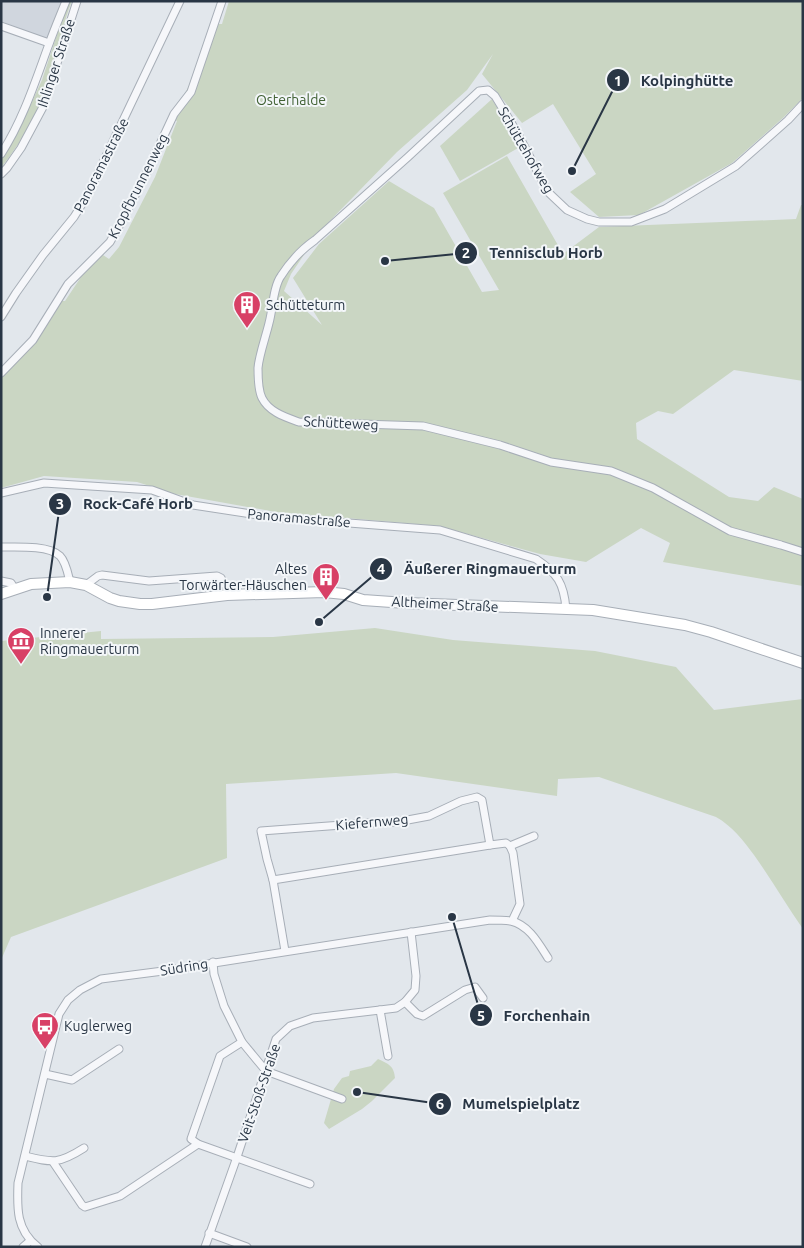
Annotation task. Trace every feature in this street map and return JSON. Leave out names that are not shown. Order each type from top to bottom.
[{"type":"street","name":"Ihlinger Straße","points":[[1,154],[25,110],[66,1]]},
{"type":"street","name":"Ihlinger Straße","points":[[1,174],[21,148],[43,108],[77,1]]},
{"type":"street","name":"Panoramastraße","points":[[1,317],[43,255],[74,217],[87,196],[180,1]]},
{"type":"street","name":"Kropfbrunnenweg","points":[[1,373],[33,340],[68,284],[110,242],[138,190],[174,114],[191,92],[222,1]]},
{"type":"street","points":[[1,26],[49,44]]},
{"type":"street","name":"Schüttehofweg","points":[[479,91],[488,90],[495,96],[518,134],[548,192],[567,210],[587,220],[599,222],[631,222],[665,209],[736,166],[788,120],[803,104]]},
{"type":"street","name":"Schütteweg","points":[[479,91],[408,157],[305,247],[281,276],[276,286],[274,303],[258,366],[261,397],[269,409],[299,422],[423,426],[500,445],[551,462],[611,472],[653,488],[730,531],[803,552]]},
{"type":"street","name":"Panoramastraße","points":[[1,493],[44,483],[152,490],[193,506],[271,517],[440,530],[536,559],[549,567],[558,578],[565,594],[566,609]]},
{"type":"street","points":[[1,547],[38,548],[52,551],[63,560],[70,582]]},
{"type":"street","points":[[86,585],[102,575],[149,581],[217,576],[221,578],[225,585]]},
{"type":"street","points":[[1,581],[11,584],[15,589]]},
{"type":"street","name":"Altheimer Straße","points":[[1,594],[30,584],[70,582],[86,585],[110,598],[127,603],[140,604],[227,595],[324,592],[344,594],[363,600],[406,603],[593,610],[685,625],[803,663]]},
{"type":"street","name":"Kiefernweg","points":[[273,880],[261,831],[397,822],[429,816],[460,801],[477,797],[482,800],[490,845]]},
{"type":"street","points":[[510,846],[534,836]]},
{"type":"street","points":[[285,951],[273,880],[506,843],[510,846],[513,853],[520,904],[512,921],[524,928],[535,938],[548,958]]},
{"type":"street","name":"Südring","points":[[38,1247],[30,1240],[22,1227],[17,1208],[18,1183],[59,1014],[68,1000],[80,990],[101,979],[490,920],[512,921]]},
{"type":"street","points":[[411,932],[416,976],[415,990],[405,1002],[417,1014],[423,1016],[465,990],[475,987],[483,998]]},
{"type":"street","points":[[213,962],[214,974],[224,1006],[242,1042],[266,1071],[342,1099]]},
{"type":"street","name":"Veit-Stoß-Straße","points":[[205,1247],[276,1039],[290,1026],[313,1018],[396,1008],[405,1002]]},
{"type":"street","points":[[380,1010],[388,1056]]},
{"type":"street","points":[[242,1042],[220,1056],[191,1139],[198,1144],[310,1184]]},
{"type":"street","points":[[45,1074],[72,1080],[118,1049]]},
{"type":"street","points":[[53,1162],[82,1205],[86,1207],[120,1196],[198,1144]]},
{"type":"street","points":[[25,1156],[53,1162],[69,1158],[84,1148]]},
{"type":"street","points":[[209,1233],[248,1247]]},
{"type":"street","points":[[23,1247],[30,1240]]},
{"type":"shaded area","points":[[1,1],[62,1],[48,40],[1,21]]},
{"type":"green space","points":[[68,1],[72,1],[44,93],[26,132],[1,168],[1,159],[19,130],[42,80]]},
{"type":"green space","name":"Osterhalde","points":[[229,1],[803,1],[803,98],[732,163],[639,215],[599,217],[570,192],[596,174],[553,104],[522,123],[482,74],[493,54],[467,90],[397,152],[320,231],[291,274],[284,291],[322,325],[293,278],[319,244],[389,181],[434,208],[482,292],[499,290],[443,193],[507,156],[563,254],[599,227],[796,219],[801,205],[803,205],[803,381],[734,370],[673,414],[658,411],[636,423],[637,439],[729,497],[758,501],[774,487],[803,499],[803,586],[663,562],[670,543],[641,528],[586,562],[540,554],[439,526],[276,512],[175,494],[137,482],[44,476],[1,488],[1,376],[34,345],[62,301],[65,301],[83,274],[103,255],[109,259],[119,247],[155,177],[177,121],[172,118],[192,80],[217,24],[222,24]]},
{"type":"green space","points":[[492,99],[520,147],[460,181],[440,146]]},
{"type":"green space","points":[[375,628],[453,640],[595,651],[676,667],[714,710],[803,699],[803,929],[746,844],[732,829],[716,817],[599,777],[558,779],[557,796],[396,773],[226,784],[227,858],[11,937],[1,960],[1,641],[101,631],[101,639],[273,637]]},
{"type":"green space","points":[[378,1059],[390,1066],[395,1078],[362,1109],[329,1129],[324,1123],[334,1089],[342,1078],[349,1076],[350,1071],[371,1066]]},
{"type":"place","name":"Kolpinghütte","points":[[572,171]]},
{"type":"place","name":"Tennisclub Horb","points":[[385,261]]},
{"type":"place","name":"Schütteturm","points":[[247,329]]},
{"type":"place","name":"Rock-Café Horb","points":[[47,597]]},
{"type":"place","name":"Altes Torwärter-Häuschen","points":[[326,601]]},
{"type":"place","name":"Äußerer Ringmauerturm","points":[[319,622]]},
{"type":"place","name":"Innerer Ringmauerturm","points":[[21,665]]},
{"type":"place","name":"Forchenhain","points":[[452,917]]},
{"type":"place","name":"Kuglerweg","points":[[45,1050]]},
{"type":"place","name":"Mumelspielplatz","points":[[357,1092]]}]
